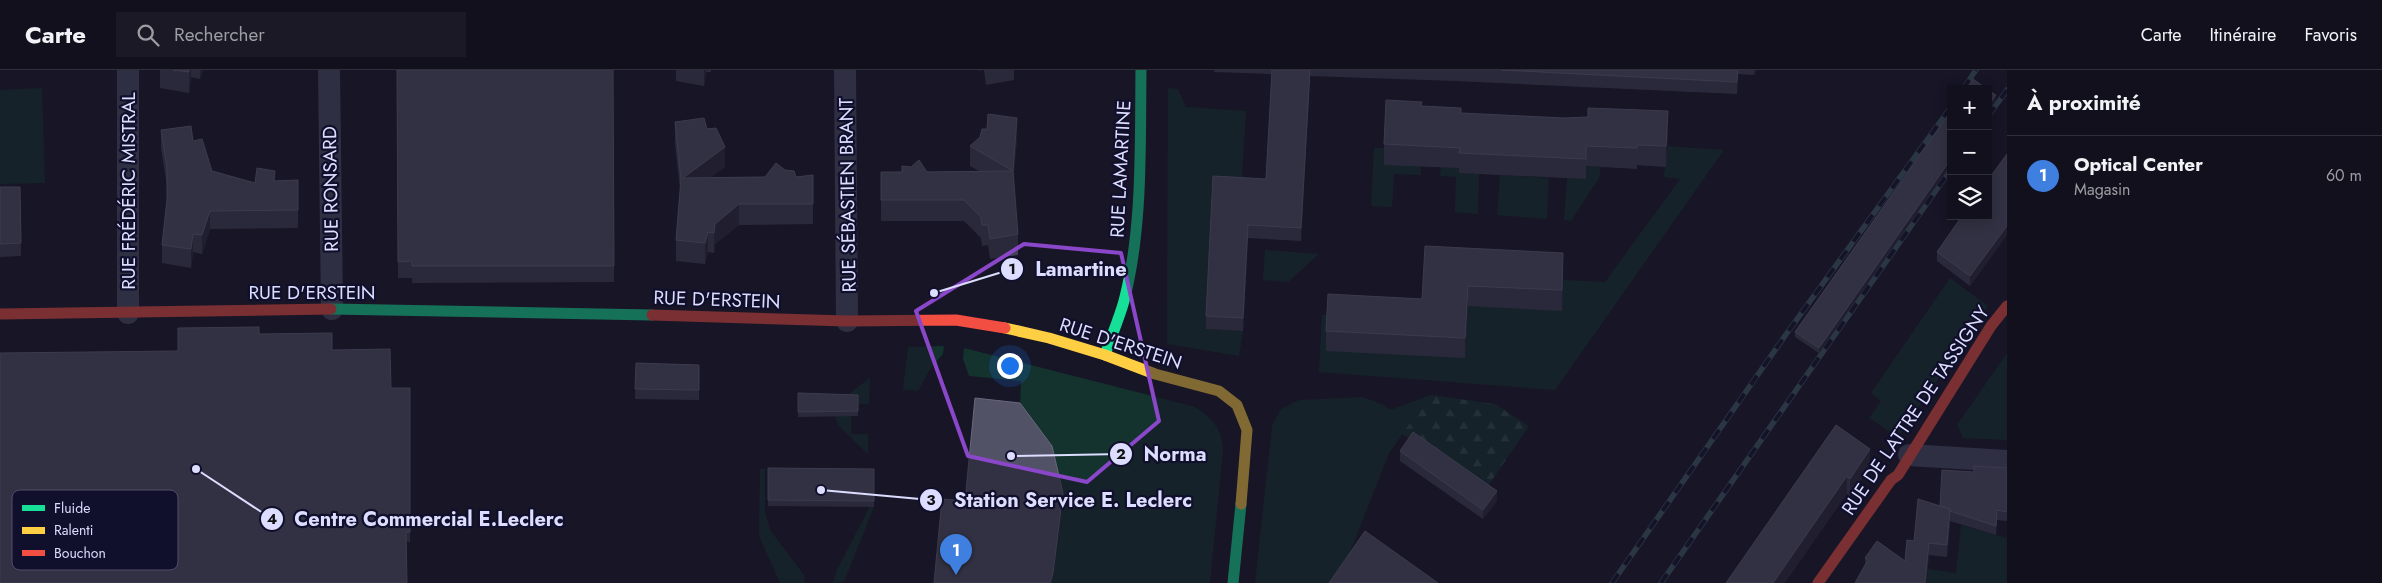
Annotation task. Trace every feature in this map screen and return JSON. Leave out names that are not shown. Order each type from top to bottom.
[{"type":"street","name":"RUE FRÉDÉRIC MISTRAL","points":[[128,70],[128,312]]},
{"type":"street","name":"RUE RONSARD","points":[[329,70],[332,309]]},
{"type":"street","name":"RUE SÉBASTIEN BRANT","points":[[845,70],[848,321]]},
{"type":"street","name":"RUE LAMARTINE","points":[[1104,355],[1124,302],[1133,258],[1139,172],[1142,70]]},
{"type":"street","name":"RUE DE LATTRE DE TASSIGNY","points":[[1818,583],[1891,480],[1898,475],[1991,326],[2007,306]]},
{"type":"street","name":"RUE D'ERSTEIN","points":[[0,314],[332,309],[502,311],[848,321],[944,320],[984,322],[1050,338],[1155,374],[1219,390],[1237,405],[1247,430],[1232,583]]},
{"type":"street","points":[[1909,455],[2007,461]]},
{"type":"highlighted area","points":[[1024,244],[1121,253],[1159,421],[1087,482],[968,456],[916,311]]},
{"type":"green space","points":[[42,88],[45,183],[0,184],[0,90]]},
{"type":"green space","points":[[1168,88],[1178,89],[1186,107],[1246,111],[1241,191],[1206,329],[1243,331],[1239,356],[1167,344]]},
{"type":"green space","points":[[1667,146],[1724,150],[1555,390],[1319,372],[1322,315],[1456,306],[1563,280],[1605,282],[1680,179],[1664,177]]},
{"type":"green space","points":[[1374,148],[1385,148],[1421,166],[1421,175],[1394,174],[1392,207],[1371,206]]},
{"type":"green space","points":[[1586,166],[1601,167],[1599,178],[1571,221],[1564,220],[1567,178],[1585,179]]},
{"type":"green space","points":[[1441,167],[1460,168],[1460,173],[1479,174],[1478,214],[1455,212],[1456,177],[1440,176]]},
{"type":"green space","points":[[1500,175],[1549,178],[1547,219],[1497,215]]},
{"type":"green space","points":[[1265,250],[1319,254],[1288,282],[1263,280]]},
{"type":"green space","points":[[1950,278],[1988,306],[1898,437],[1869,418],[1881,401],[1871,393]]},
{"type":"green space","points":[[944,346],[943,354],[930,369],[918,391],[903,389],[908,347]]},
{"type":"green space","points":[[964,348],[1192,406],[1205,414],[1215,424],[1221,436],[1223,450],[1210,583],[1049,583],[1063,498],[1020,408],[1021,381],[969,376],[963,359]]},
{"type":"green space","points":[[2007,353],[2007,440],[1963,438],[1957,425]]},
{"type":"green space","points":[[870,378],[869,404],[851,404],[851,434],[868,434],[868,454],[839,426],[835,410],[847,395]]},
{"type":"green space","points":[[1431,395],[1389,453],[1338,583],[1255,583],[1272,426],[1281,409],[1299,400],[1362,397],[1384,405],[1390,410]]},
{"type":"green space","points":[[1431,395],[1495,404],[1529,426],[1484,492],[1402,434]]},
{"type":"green space","points":[[760,469],[765,469],[765,512],[770,530],[804,575],[805,583],[780,583],[759,536]]},
{"type":"green space","points":[[870,506],[874,507],[844,582],[833,583],[836,572]]},
{"type":"green space","points":[[1961,525],[2007,538],[2007,583],[1926,583],[1928,569],[1956,573]]},
{"type":"building","points":[[173,70],[189,70],[189,72]]},
{"type":"building","points":[[397,70],[613,70],[614,266],[412,266],[412,261],[398,262]]},
{"type":"building","points":[[1272,70],[1310,70],[1301,228],[1248,225],[1243,318],[1206,316],[1213,176],[1266,179]]},
{"type":"building","points":[[1501,70],[1738,70],[1737,82]]},
{"type":"building","points":[[1973,79],[1981,85],[1969,85]]},
{"type":"building","points":[[1992,92],[1996,95],[1992,100]]},
{"type":"building","points":[[1386,100],[1422,102],[1421,106],[1461,108],[1461,113],[1564,118],[1588,117],[1588,108],[1668,111],[1666,146],[1637,145],[1637,148],[1586,146],[1586,159],[1459,153],[1460,148],[1384,144]]},
{"type":"building","points":[[988,114],[1017,118],[1013,171],[970,146],[980,137],[982,129],[987,129]]},
{"type":"building","points":[[1947,117],[1947,165],[1819,348],[1795,332]]},
{"type":"building","points":[[704,118],[707,129],[716,128],[725,147],[683,178],[765,177],[776,163],[785,170],[794,171],[796,177],[813,175],[813,204],[739,204],[715,224],[714,233],[708,232],[705,243],[676,240],[681,179],[675,122]]},
{"type":"building","points":[[191,126],[193,141],[202,139],[212,171],[255,183],[257,168],[275,171],[274,181],[298,180],[298,210],[210,211],[202,235],[193,234],[191,249],[162,245],[167,200],[167,167],[161,130]]},
{"type":"building","points":[[2007,154],[2007,226],[1970,276],[1937,252],[1959,220],[1992,220],[1992,175]]},
{"type":"building","points":[[919,160],[927,172],[1013,171],[1018,234],[990,239],[988,225],[982,225],[981,217],[964,200],[881,200],[881,172],[902,172],[902,166],[911,167]]},
{"type":"building","points":[[0,187],[20,187],[21,243],[0,244]]},
{"type":"building","points":[[1425,246],[1563,253],[1562,290],[1468,286],[1465,338],[1326,331],[1328,294],[1422,299]]},
{"type":"building","points":[[259,327],[259,334],[332,333],[332,350],[390,349],[391,388],[410,388],[410,532],[406,532],[407,583],[0,583],[0,353],[178,351],[178,328]]},
{"type":"building","points":[[636,363],[699,365],[699,390],[635,389]]},
{"type":"building","points":[[798,393],[858,395],[858,411],[798,412]]},
{"type":"building","points":[[975,398],[1020,403],[1052,446],[1063,493],[1053,573],[1050,583],[934,583],[942,499],[965,501]]},
{"type":"building","points":[[1836,425],[1870,449],[1850,479],[1847,476],[1773,583],[1726,583]]},
{"type":"building","points":[[1413,432],[1497,491],[1483,510],[1400,451]]},
{"type":"building","points":[[1974,466],[2007,468],[2007,512],[1997,510],[1996,526],[1940,506],[1942,470],[1974,472]]},
{"type":"building","points":[[768,468],[874,469],[874,501],[768,500]]},
{"type":"building","points":[[1918,499],[1950,509],[1947,545],[1929,543],[1925,583],[1855,583],[1868,560],[1865,558],[1877,541],[1905,561],[1907,540],[1914,541]]},
{"type":"building","points":[[1365,531],[1438,583],[1329,583]]},
{"type":"railway","points":[[1966,85],[1976,70]]},
{"type":"railway","points":[[1992,111],[2007,90]]},
{"type":"railway","points":[[1612,583],[1787,333],[1947,113]]},
{"type":"railway","points":[[1661,583],[1947,175]]},
{"type":"traffic: fast","points":[[1105,355],[1124,301],[1135,245],[1140,157],[1141,70]]},
{"type":"traffic: fast","points":[[331,309],[652,315]]},
{"type":"traffic: fast","points":[[1233,583],[1241,504]]},
{"type":"traffic: slow","points":[[1005,328],[1049,338],[1105,355],[1155,374],[1219,391],[1237,405],[1247,430],[1241,504]]},
{"type":"traffic: jam","points":[[1818,583],[1891,480],[1898,475],[1991,326],[2007,306]]},
{"type":"traffic: jam","points":[[0,314],[331,309]]},
{"type":"traffic: jam","points":[[652,315],[847,321],[956,320],[1005,328]]},
{"type":"place","name":"Lamartine","points":[[934,293]]},
{"type":"place","name":"Norma","points":[[1011,456]]},
{"type":"place","name":"Centre Commercial E.Leclerc","points":[[196,469]]},
{"type":"place","name":"Station Service E. Leclerc","points":[[821,490]]},
{"type":"place","name":"Optical Center","points":[[956,575]]}]
